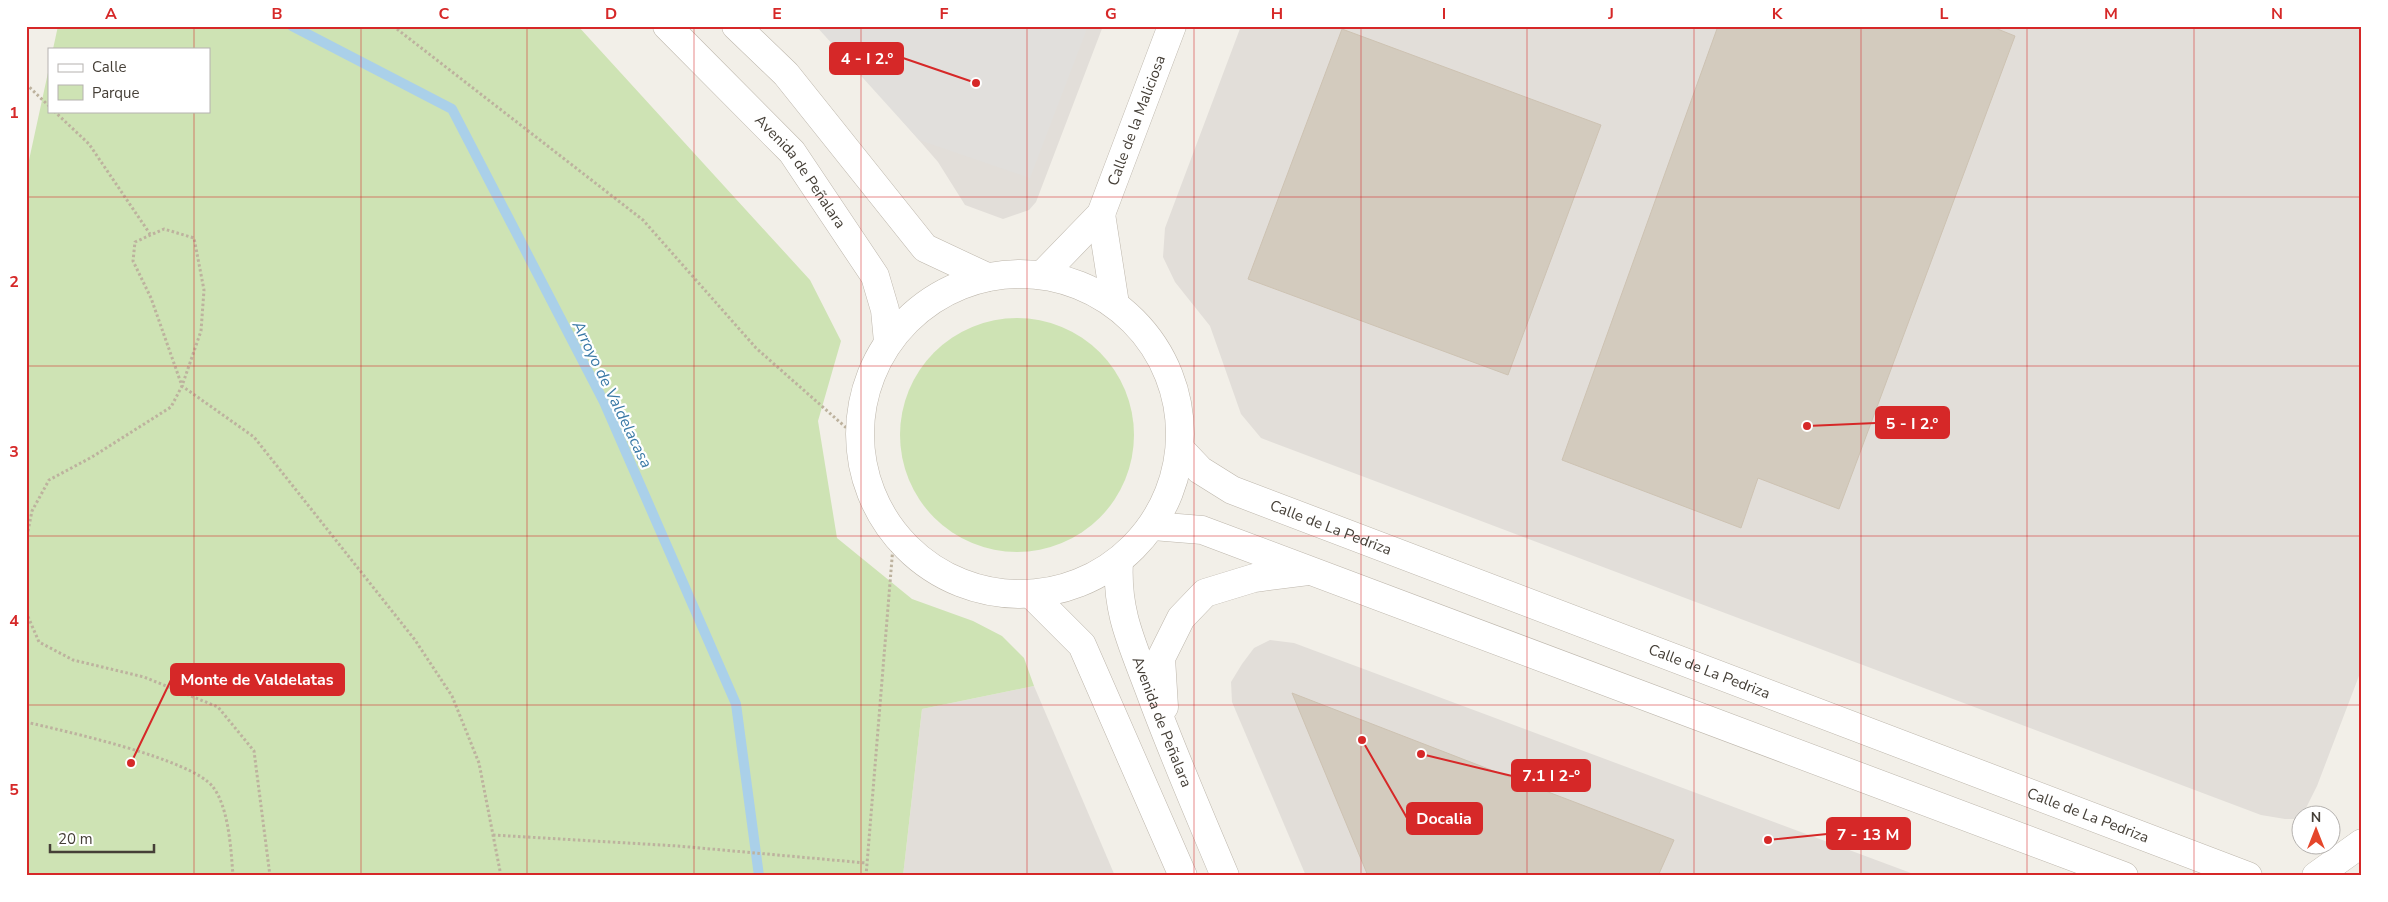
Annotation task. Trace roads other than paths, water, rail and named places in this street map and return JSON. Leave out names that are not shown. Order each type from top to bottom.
[{"type":"street","name":"Avenida de Peñalara","points":[[667,26],[792,152],[875,276],[885,310],[888,342]]},
{"type":"street","points":[[736,26],[786,74],[925,248],[987,277]]},
{"type":"street","name":"Calle de la Maliciosa","points":[[1042,275],[1101,214],[1172,26]]},
{"type":"street","name":"Calle de la Maliciosa","points":[[1101,214],[1115,304]]},
{"type":"street","points":[[1042,275],[1080,285],[1115,304],[1154,344],[1176,395],[1181,450],[1172,490],[1153,526],[1119,562],[1077,585],[1031,594],[980,590],[932,569],[894,534],[869,490],[859,439],[866,388],[888,342],[915,313],[949,290],[987,277],[1042,275]]},
{"type":"street","name":"Calle de La Pedriza","points":[[1181,450],[1200,470],[1232,490],[2248,876]]},
{"type":"street","points":[[1153,526],[1202,530],[2124,876]]},
{"type":"street","name":"Avenida de Peñalara","points":[[1119,562],[1117,586],[1121,614],[1165,734],[1225,876]]},
{"type":"street","points":[[1165,734],[1162,658],[1181,618],[1205,593],[1254,578],[1312,571]]},
{"type":"street","points":[[1031,594],[1082,645],[1182,876]]},
{"type":"street","points":[[2316,876],[2362,843]]},
{"type":"waterway","name":"Arroyo de Valdelacasa","points":[[292,26],[452,109],[604,402],[736,704],[759,876]]},
{"type":"place","name":"4 - I 2.º","points":[[976,83]]},
{"type":"place","name":"5 - I 2.º","points":[[1807,426]]},
{"type":"place","name":"Docalia","points":[[1362,740]]},
{"type":"place","name":"7.1 I 2-º","points":[[1421,754]]},
{"type":"place","name":"Monte de Valdelatas","points":[[131,763]]},
{"type":"place","name":"7 - 13 M","points":[[1768,840]]}]
